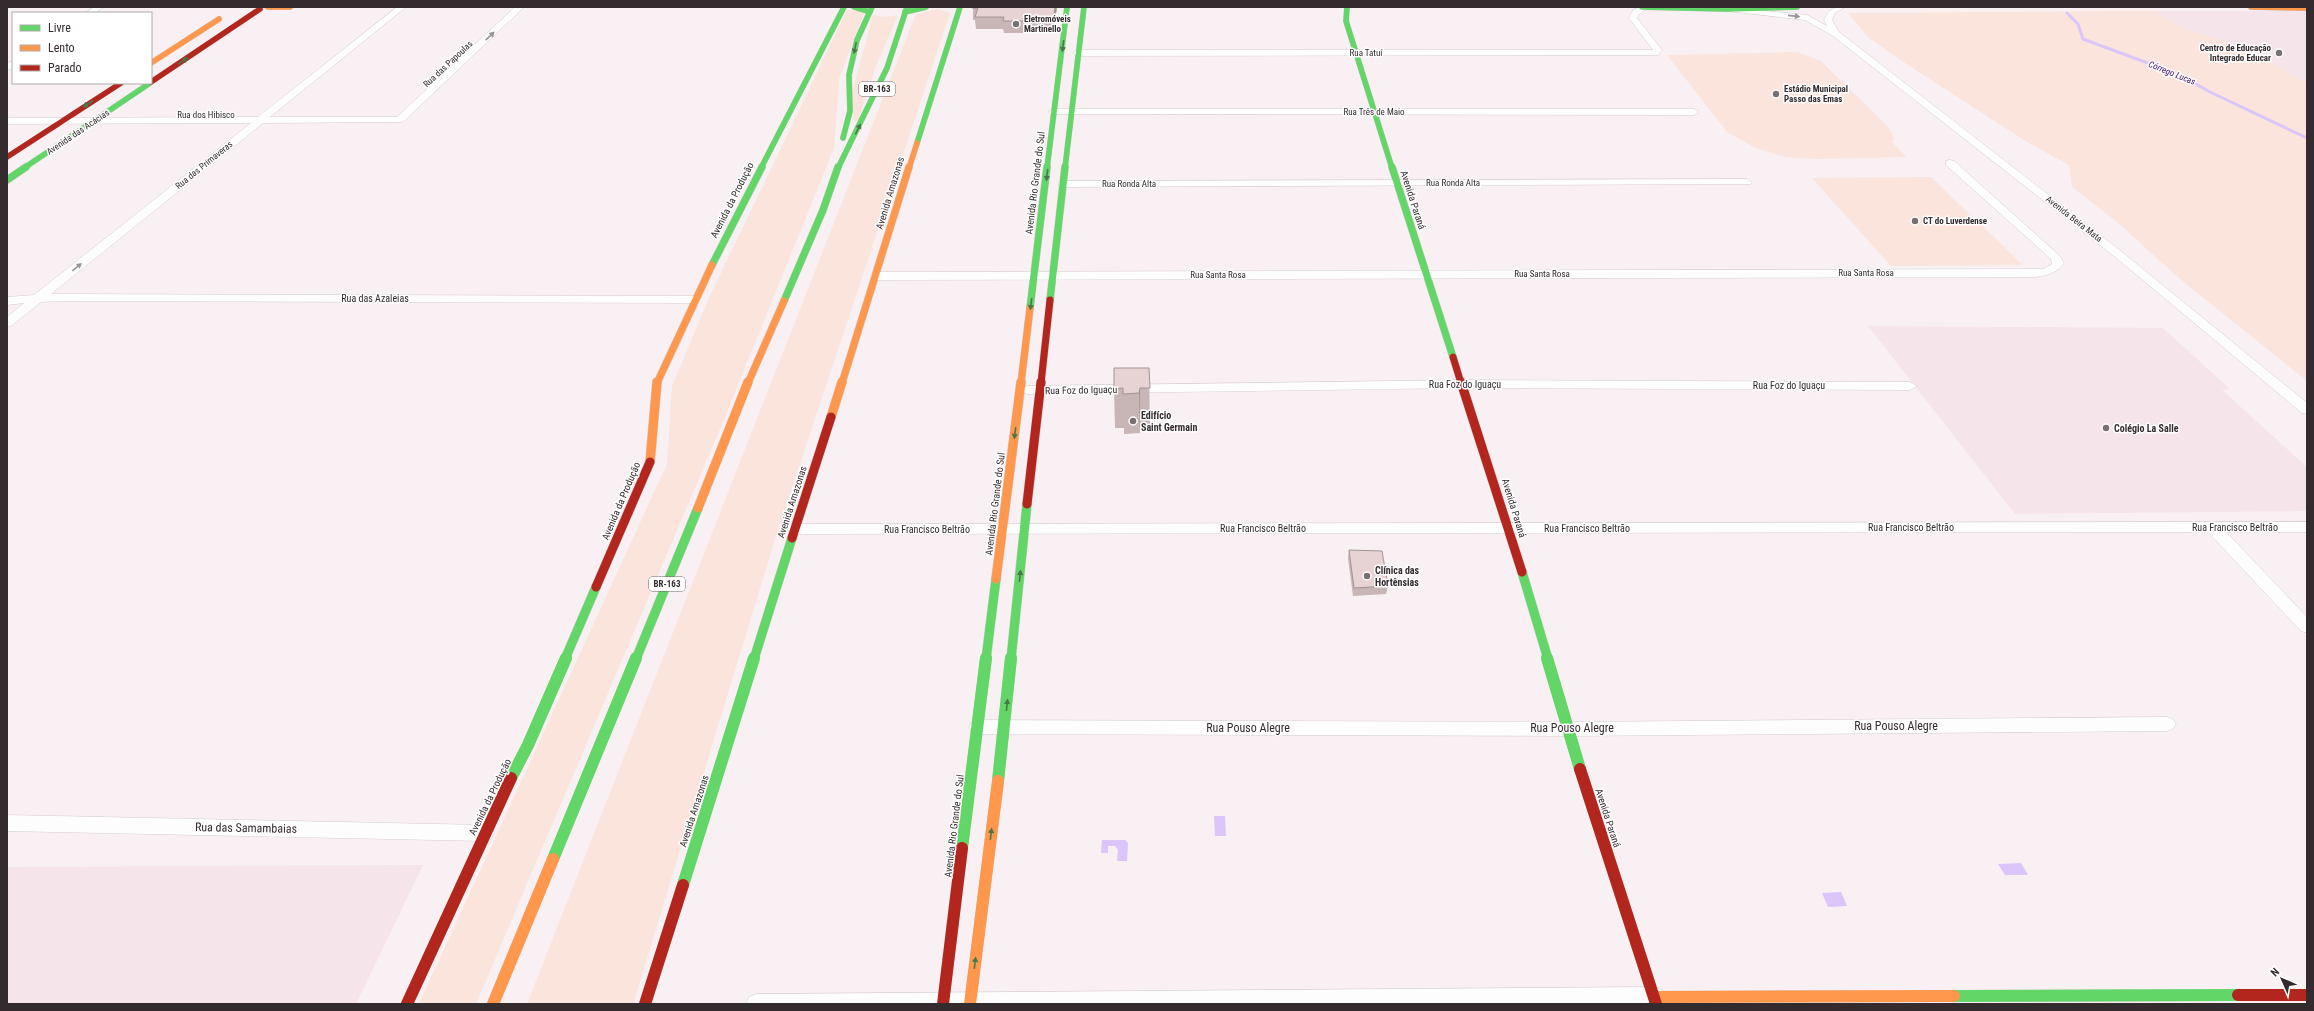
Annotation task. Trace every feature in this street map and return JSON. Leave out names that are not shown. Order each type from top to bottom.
[{"type":"main road","points":[[238,10],[290,7]]},
{"type":"main road","name":"Avenida da Produção","points":[[407,1004],[484,833],[528,745],[649,466],[652,451],[656,385],[694,300],[844,7]]},
{"type":"main road","points":[[854,7],[871,9],[879,15]]},
{"type":"main road","points":[[893,15],[906,9],[926,7]]},
{"type":"main road","name":"Avenida Amazonas","points":[[645,1004],[960,7]]},
{"type":"main road","name":"Avenida Rio Grande do Sul","points":[[943,1002],[1035,275],[1067,7]]},
{"type":"main road","points":[[970,1003],[1005,727],[1052,275],[1077,53],[1084,7]]},
{"type":"main road","name":"Avenida Paraná","points":[[1347,7],[1346,21],[1355,53],[1425,274],[1463,384],[1509,528],[1567,728],[1655,1001]]},
{"type":"main road","points":[[1642,7],[1797,7]]},
{"type":"main road","points":[[2251,7],[2307,8]]},
{"type":"main road","name":"Avenida das Acácias","points":[[152,82],[265,8]]},
{"type":"main road","name":"BR-163","points":[[840,163],[838,158],[850,111],[849,75],[857,40],[871,9]]},
{"type":"main road","name":"BR-163","points":[[493,1004],[711,477],[736,410],[823,210],[840,163],[887,68],[906,9]]},
{"type":"main road","name":"Avenida Paraná","points":[[1337,12],[1346,21]]},
{"type":"main road","points":[[152,62],[229,13]]},
{"type":"main road","name":"Avenida das Acácias","points":[[7,157],[119,84]]},
{"type":"main road","name":"Avenida das Acácias","points":[[7,180],[149,84]]},
{"type":"main road","points":[[1655,1001],[2307,995]]},
{"type":"street","points":[[91,12],[100,7]]},
{"type":"street","points":[[103,12],[112,7]]},
{"type":"street","name":"Rua das Primaveras","points":[[7,323],[34,296],[393,7]]},
{"type":"street","name":"Rua das Primaveras","points":[[34,296],[52,294],[257,118],[402,7]]},
{"type":"street","name":"Rua das Papoulas","points":[[396,118],[509,7]]},
{"type":"street","name":"Rua das Papoulas","points":[[396,118],[520,7]]},
{"type":"street","name":"Rua Tatuí","points":[[1077,53],[1655,53],[1658,50],[1633,18],[1636,12],[1646,7]]},
{"type":"street","points":[[1836,34],[1828,20],[1832,12],[1841,7]]},
{"type":"street","name":"Avenida Beira Mata","points":[[1722,8],[1807,18],[1836,34],[2118,254],[2307,410]]},
{"type":"street","name":"Rua Três de Maio","points":[[1054,112],[1694,112]]},
{"type":"street","name":"Rua dos Hibisco","points":[[7,116],[66,119]]},
{"type":"street","name":"Rua dos Hibisco","points":[[7,121],[98,118],[396,118]]},
{"type":"street","name":"Rua Santa Rosa","points":[[876,276],[2036,273],[2046,272],[2056,266],[2056,258],[1950,163]]},
{"type":"street","name":"Rua Ronda Alta","points":[[1063,184],[1746,182]]},
{"type":"street","points":[[7,292],[34,296]]},
{"type":"street","name":"Rua das Azaleias","points":[[52,294],[694,300]]},
{"type":"street","points":[[7,301],[21,300],[34,296]]},
{"type":"street","points":[[7,312],[21,300]]},
{"type":"street","name":"Rua Foz do Iguaçu","points":[[1020,390],[1463,384],[1910,386]]},
{"type":"street","points":[[2212,527],[2307,626]]},
{"type":"street","name":"Rua Francisco Beltrão","points":[[796,529],[2307,527]]},
{"type":"street","name":"Rua Pouso Alegre","points":[[978,727],[1567,728],[2167,724]]},
{"type":"street","name":"Rua das Samambaias","points":[[7,822],[484,833]]},
{"type":"street","points":[[758,1004],[943,1002],[1655,1001]]},
{"type":"shaded area","points":[[938,9],[950,13],[777,533],[633,1004],[527,1004],[916,14]]},
{"type":"shaded area","points":[[847,10],[859,10],[864,13],[839,79],[834,148],[723,422],[476,1004],[419,1004],[667,464],[672,386],[710,296]]},
{"type":"shaded area","name":"Centro de Educação Integrado Educar","points":[[2155,11],[2307,11],[2307,84],[2273,63],[2227,43],[2179,26]]},
{"type":"shaded area","points":[[2155,11],[2179,26],[2225,42],[2273,63],[2307,84],[2307,381],[2180,279],[2116,221],[2072,187],[2069,165],[2027,142],[1908,65],[1869,38],[1848,13]]},
{"type":"shaded area","points":[[873,15],[885,17],[898,15],[874,71],[858,121],[854,122],[852,93]]},
{"type":"shaded area","name":"Estádio Municipal Passo das Emas","points":[[1797,52],[1821,61],[1889,128],[1894,138],[1892,142],[1906,157],[1815,159],[1785,157],[1756,148],[1727,132],[1667,55]]},
{"type":"shaded area","name":"CT do Luverdense","points":[[1931,177],[2023,265],[1891,266],[1812,178]]},
{"type":"shaded area","name":"Colégio La Salle","points":[[1868,326],[2163,328],[2230,389],[2222,390],[2307,467],[2307,511],[2015,514]]},
{"type":"shaded area","points":[[1214,816],[1225,816],[1226,836],[1215,836]]},
{"type":"shaded area","points":[[1102,840],[1125,840],[1128,843],[1127,861],[1117,861],[1118,850],[1115,846],[1108,846],[1108,853],[1101,853]]},
{"type":"shaded area","points":[[2021,863],[2028,875],[2005,875],[1998,864]]},
{"type":"shaded area","points":[[423,865],[356,1004],[7,1004],[7,867]]},
{"type":"shaded area","points":[[1841,892],[1847,906],[1828,907],[1822,893]]},
{"type":"building","points":[[1055,7],[1053,21],[1003,21],[1004,17],[975,17],[978,8],[972,8]]},
{"type":"building","points":[[1114,368],[1149,368],[1150,388],[1140,388],[1139,393],[1123,394],[1123,388],[1114,389]]},
{"type":"building","name":"Clínica das Hortênsias","points":[[1349,550],[1382,551],[1388,586],[1354,588]]},
{"type":"waterway","name":"Córrego Lucas","points":[[2067,13],[2078,24],[2083,39],[2180,75],[2210,92],[2307,138]]},
{"type":"traffic: fast","points":[[712,265],[844,7]]},
{"type":"traffic: fast","points":[[854,7],[870,12]]},
{"type":"traffic: fast","points":[[843,138],[850,111],[849,75],[857,40],[872,7]]},
{"type":"traffic: fast","points":[[784,301],[823,210],[840,163],[887,68],[907,7]]},
{"type":"traffic: fast","points":[[905,12],[926,7]]},
{"type":"traffic: fast","points":[[917,143],[960,7]]},
{"type":"traffic: fast","points":[[1030,308],[1067,7]]},
{"type":"traffic: fast","points":[[1050,300],[1084,7]]},
{"type":"traffic: fast","points":[[1347,7],[1346,21],[1355,53],[1453,357]]},
{"type":"traffic: fast","points":[[1642,7],[1727,9],[1797,7]]},
{"type":"traffic: fast","points":[[7,180],[149,84]]},
{"type":"traffic: fast","points":[[998,781],[1027,504]]},
{"type":"traffic: fast","points":[[553,859],[698,508]]},
{"type":"traffic: fast","points":[[683,885],[792,538]]},
{"type":"traffic: fast","points":[[1522,572],[1580,769]]},
{"type":"traffic: fast","points":[[962,848],[996,579]]},
{"type":"traffic: fast","points":[[511,778],[528,745],[596,587]]},
{"type":"traffic: fast","points":[[1954,996],[2238,995]]},
{"type":"traffic: slow","points":[[268,7],[290,7]]},
{"type":"traffic: slow","points":[[2251,7],[2307,8]]},
{"type":"traffic: slow","points":[[152,62],[219,19]]},
{"type":"traffic: slow","points":[[831,417],[917,143]]},
{"type":"traffic: slow","points":[[650,462],[656,385],[712,265]]},
{"type":"traffic: slow","points":[[698,508],[736,410],[784,301]]},
{"type":"traffic: slow","points":[[996,579],[1030,308]]},
{"type":"traffic: slow","points":[[970,1004],[998,781]]},
{"type":"traffic: slow","points":[[493,1004],[553,859]]},
{"type":"traffic: slow","points":[[1654,997],[1954,996]]},
{"type":"traffic: jam","points":[[152,81],[260,9]]},
{"type":"traffic: jam","points":[[7,157],[119,84]]},
{"type":"traffic: jam","points":[[1027,504],[1050,300]]},
{"type":"traffic: jam","points":[[1453,357],[1522,572]]},
{"type":"traffic: jam","points":[[792,538],[831,417]]},
{"type":"traffic: jam","points":[[596,587],[650,462]]},
{"type":"traffic: jam","points":[[1580,769],[1656,1004]]},
{"type":"traffic: jam","points":[[407,1004],[484,833],[511,778]]},
{"type":"traffic: jam","points":[[943,1004],[962,848]]},
{"type":"traffic: jam","points":[[645,1004],[683,885]]},
{"type":"traffic: jam","points":[[2238,995],[2307,995]]},
{"type":"place","name":"Eletromóveis Martinello","points":[[1016,24]]},
{"type":"place","name":"Centro de Educação Integrado Educar","points":[[2279,53]]},
{"type":"place","name":"Estádio Municipal Passo das Emas","points":[[1776,94]]},
{"type":"place","name":"CT do Luverdense","points":[[1915,221]]},
{"type":"place","name":"Edifício Saint Germain","points":[[1133,421]]},
{"type":"place","name":"Colégio La Salle","points":[[2106,428]]},
{"type":"place","name":"Clínica das Hortênsias","points":[[1367,576]]}]
